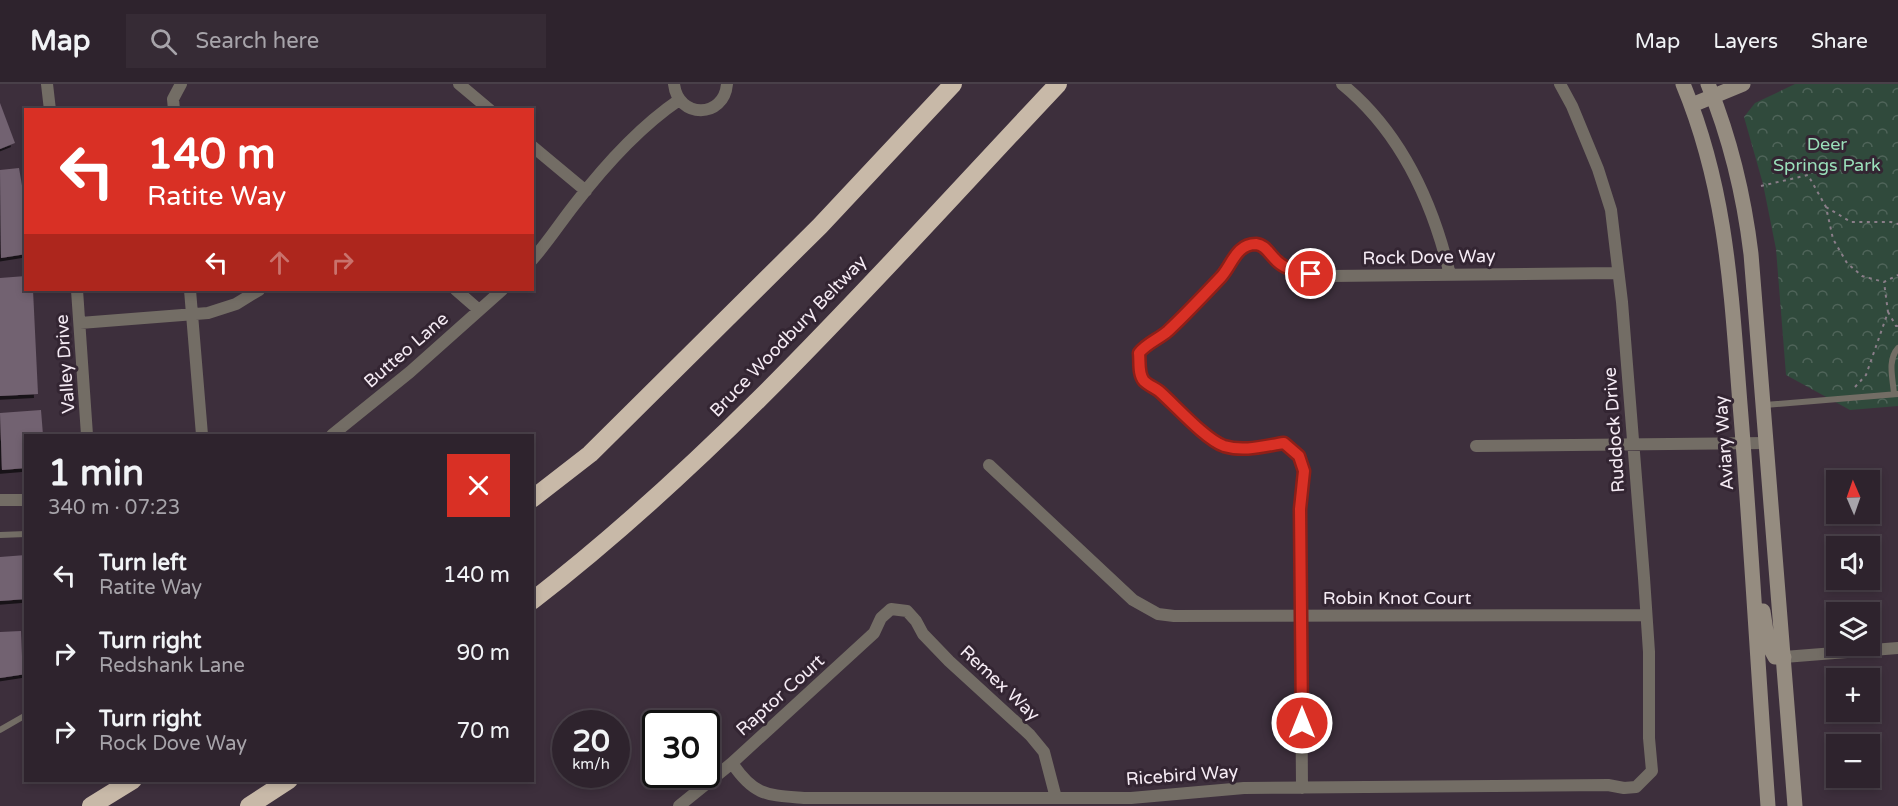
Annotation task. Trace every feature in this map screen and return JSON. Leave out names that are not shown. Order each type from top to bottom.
[{"type":"highway","points":[[534,497],[590,454],[820,226],[953,84]]},
{"type":"highway","name":"Bruce Woodbury Beltway","points":[[534,600],[654,499],[760,398],[1058,84]]},
{"type":"highway","points":[[91,806],[130,782]]},
{"type":"highway","points":[[249,806],[286,782]]},
{"type":"main road","name":"Aviary Way","points":[[1683,84],[1692,105],[1711,167],[1726,239],[1744,442],[1768,806]]},
{"type":"main road","points":[[1692,105],[1711,91],[1743,84]]},
{"type":"main road","points":[[1711,91],[1738,179],[1748,228],[1765,405],[1795,806]]},
{"type":"main road","points":[[1751,562],[1761,595],[1768,644],[1775,657],[1784,657]]},
{"type":"street","points":[[47,84],[50,108]]},
{"type":"street","points":[[459,84],[488,108]]},
{"type":"street","points":[[674,84],[679,100],[691,108],[707,110],[721,101],[728,84]]},
{"type":"street","points":[[1342,84],[1372,111],[1396,143],[1432,213],[1450,275]]},
{"type":"street","name":"Ruddock Drive","points":[[1560,84],[1572,106],[1598,169],[1611,210],[1622,302],[1646,615],[1648,738],[1652,771],[1644,781]]},
{"type":"street","points":[[174,108],[173,99],[179,87]]},
{"type":"street","points":[[534,257],[586,191],[639,131],[679,100]]},
{"type":"street","points":[[534,148],[586,191]]},
{"type":"street","name":"Rock Dove Way","points":[[1302,616],[1300,509],[1303,462],[1295,450],[1284,443],[1263,448],[1238,449],[1221,445],[1189,420],[1153,386],[1145,382],[1141,374],[1139,353],[1145,345],[1167,332],[1223,275],[1244,246],[1257,244],[1267,248],[1274,259],[1287,269],[1330,276],[1618,273]]},
{"type":"street","name":"Valley Drive","points":[[77,291],[87,434]]},
{"type":"street","points":[[190,291],[202,434]]},
{"type":"street","points":[[80,322],[221,310],[258,291]]},
{"type":"street","points":[[457,291],[479,310]]},
{"type":"street","name":"Butteo Lane","points":[[333,434],[410,372],[501,291]]},
{"type":"street","points":[[1476,446],[1767,443]]},
{"type":"street","name":"Robin Knot Court","points":[[988,465],[1133,600],[1158,614],[1174,616],[1646,615]]},
{"type":"street","points":[[0,500],[24,500]]},
{"type":"street","name":"Raptor Court","points":[[680,806],[732,763],[874,633],[881,618],[891,609],[899,610]]},
{"type":"street","name":"Remex Way","points":[[899,610],[907,611],[923,634],[949,661],[1030,735],[1044,752],[1056,798]]},
{"type":"street","points":[[1302,616],[1302,788]]},
{"type":"street","points":[[1784,657],[1898,648]]},
{"type":"street","name":"Ricebird Way","points":[[732,763],[744,780],[754,789],[776,796],[804,798],[1131,798],[1244,788],[1608,785],[1636,788],[1644,781]]},
{"type":"lane","points":[[1765,405],[1896,394],[1891,362],[1898,348]]},
{"type":"lane","points":[[0,535],[24,534]]},
{"type":"lane","points":[[0,730],[24,716]]},
{"type":"path","points":[[1761,186],[1808,175],[1826,207],[1833,239],[1847,263],[1862,276],[1884,282],[1898,275]]},
{"type":"path","points":[[1826,207],[1851,222],[1898,224]]},
{"type":"path","points":[[1884,282],[1888,312],[1898,326]]},
{"type":"path","points":[[1850,398],[1857,384],[1866,375],[1888,312]]},
{"type":"green space","name":"Deer Springs Park","points":[[1795,84],[1898,84],[1898,406],[1850,410],[1786,375],[1776,249],[1763,184],[1744,117],[1755,103]]},
{"type":"building","points":[[0,103],[15,143],[0,149]]},
{"type":"building","points":[[19,168],[24,197],[24,254],[1,258],[0,170]]},
{"type":"building","points":[[24,276],[24,291],[33,291],[38,394],[0,396],[0,278]]},
{"type":"building","points":[[41,410],[43,434],[24,434],[24,468],[2,470],[0,413]]},
{"type":"building","points":[[24,555],[24,599],[0,601],[0,557]]},
{"type":"building","points":[[21,631],[24,674],[0,678],[0,632]]},
{"type":"route","points":[[1302,723],[1300,509],[1303,462],[1295,450],[1284,443],[1263,448],[1238,449],[1221,445],[1189,420],[1153,386],[1145,382],[1141,374],[1139,353],[1145,345],[1167,332],[1223,275],[1244,246],[1257,244],[1267,248],[1274,259],[1287,269],[1311,274]]}]
